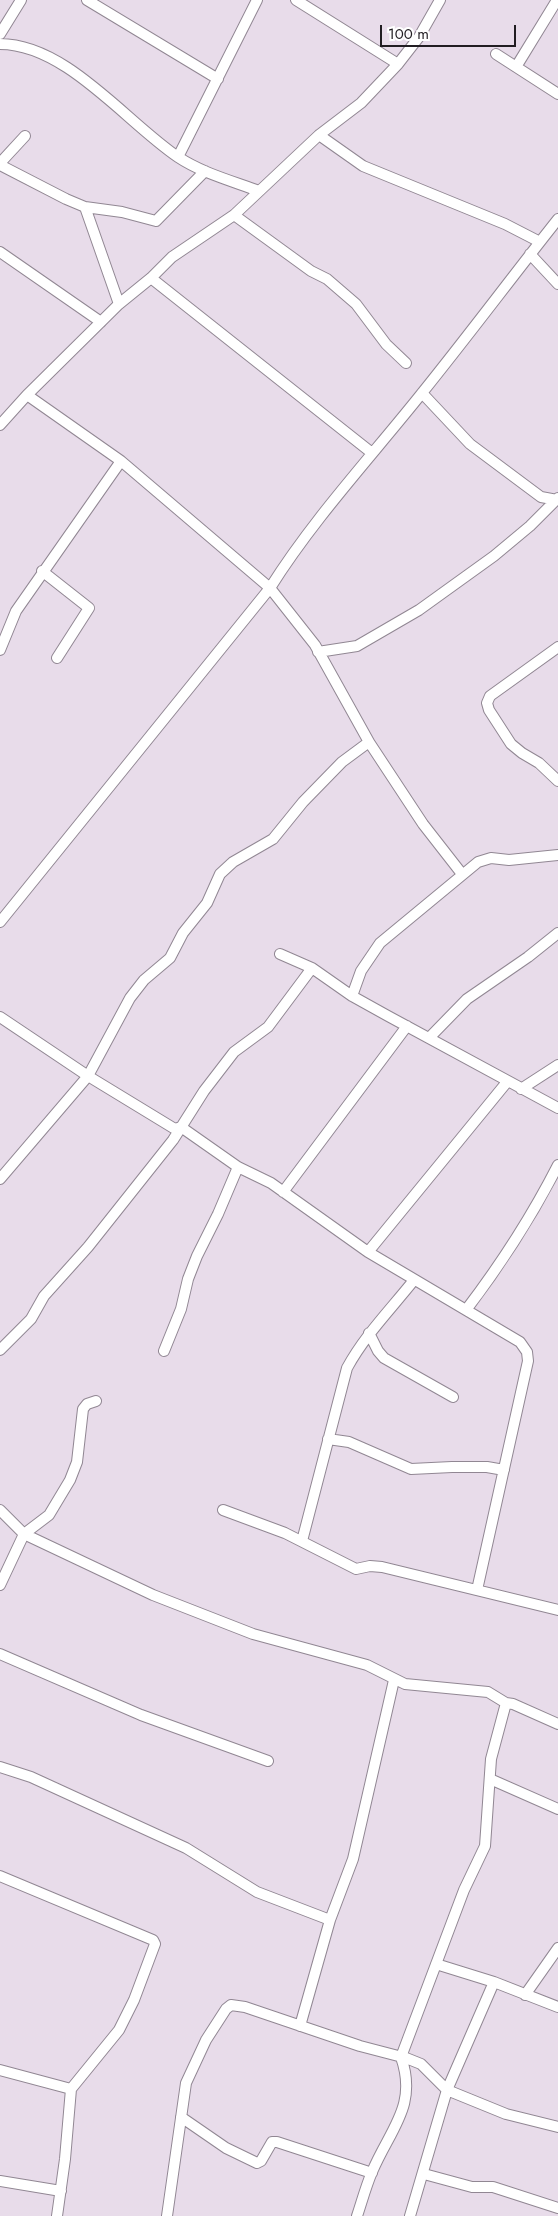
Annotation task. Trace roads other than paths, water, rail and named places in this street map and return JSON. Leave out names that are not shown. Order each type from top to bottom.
[{"type":"street","points":[[0,34],[21,0]]},
{"type":"street","points":[[87,0],[218,79]]},
{"type":"street","points":[[178,157],[257,0]]},
{"type":"street","points":[[296,0],[398,64]]},
{"type":"street","points":[[0,425],[26,394],[118,304],[151,278],[172,256],[234,215],[319,135],[360,104],[398,64],[419,37],[440,0]]},
{"type":"street","points":[[516,67],[558,0]]},
{"type":"street","points":[[0,44],[17,44],[42,53],[85,81],[178,157],[205,171],[259,191]]},
{"type":"street","points":[[496,54],[558,94]]},
{"type":"street","points":[[319,135],[363,166],[505,224],[540,242]]},
{"type":"street","points":[[25,136],[0,164],[66,200],[85,207],[122,212],[156,221],[205,171]]},
{"type":"street","points":[[85,207],[118,304]]},
{"type":"street","points":[[234,215],[311,271],[327,279],[356,304],[386,344],[406,363]]},
{"type":"street","points":[[0,922],[270,588],[289,559],[372,453],[422,394],[558,219]]},
{"type":"street","points":[[0,252],[101,322]]},
{"type":"street","points":[[530,254],[558,284]]},
{"type":"street","points":[[151,278],[372,453]]},
{"type":"street","points":[[26,394],[121,462],[270,588],[318,652],[369,742],[423,824],[462,874]]},
{"type":"street","points":[[422,394],[470,444],[541,497],[557,499]]},
{"type":"street","points":[[0,650],[16,611],[42,571],[121,462]]},
{"type":"street","points":[[318,652],[357,646],[419,610],[494,556],[530,526],[557,499]]},
{"type":"street","points":[[42,571],[89,608],[57,658]]},
{"type":"street","points":[[63,836],[270,588]]},
{"type":"street","points":[[558,647],[490,696],[488,703],[489,710],[511,744],[538,763],[558,781]]},
{"type":"street","points":[[0,1179],[88,1076],[130,998],[144,980],[170,958],[183,933],[207,902],[220,874],[234,862],[273,839],[303,802],[342,762],[369,742]]},
{"type":"street","points":[[352,996],[361,971],[380,943],[478,862],[491,858],[509,860],[558,855]]},
{"type":"street","points":[[429,1038],[467,999],[528,957],[558,933]]},
{"type":"street","points":[[280,954],[312,968],[352,996],[507,1082],[558,1108]]},
{"type":"street","points":[[0,1350],[31,1319],[44,1296],[88,1247],[181,1127],[204,1091],[234,1052],[268,1027],[312,968]]},
{"type":"street","points":[[0,1017],[88,1076],[175,1129],[181,1127]]},
{"type":"street","points":[[283,1192],[407,1026]]},
{"type":"street","points":[[522,1089],[558,1065]]},
{"type":"street","points":[[368,1252],[507,1082]]},
{"type":"street","points":[[181,1127],[238,1167],[271,1183],[368,1252],[520,1342],[527,1352],[528,1361],[477,1590]]},
{"type":"street","points":[[466,1310],[500,1265],[524,1222],[547,1188],[558,1165]]},
{"type":"street","points":[[164,1351],[181,1309],[188,1279],[194,1264],[238,1167]]},
{"type":"street","points":[[302,1541],[347,1368],[370,1333],[414,1280]]},
{"type":"street","points":[[370,1333],[384,1358],[453,1397]]},
{"type":"street","points":[[0,1585],[24,1534],[49,1515],[70,1480],[77,1462],[83,1409],[87,1404],[96,1401]]},
{"type":"street","points":[[328,1439],[349,1442],[411,1469],[487,1467],[504,1470]]},
{"type":"street","points":[[0,1510],[24,1534],[153,1595],[253,1634],[367,1665],[405,1684],[488,1692],[506,1703],[513,1704],[558,1724]]},
{"type":"street","points":[[223,1510],[285,1532],[356,1569],[370,1566],[382,1568],[558,1610]]},
{"type":"street","points":[[1,1658],[141,1715],[268,1761]]},
{"type":"street","points":[[300,2026],[330,1920],[353,1859],[394,1680]]},
{"type":"street","points":[[357,2216],[372,2172],[405,2103],[407,2074],[401,2057],[464,1890],[485,1846],[492,1759],[506,1703]]},
{"type":"street","points":[[0,1767],[31,1777],[186,1848],[256,1892],[330,1920]]},
{"type":"street","points":[[490,1779],[558,1809]]},
{"type":"street","points":[[0,1876],[152,1940],[156,1944],[134,2000],[118,2030],[71,2090],[57,2216]]},
{"type":"street","points":[[525,1995],[558,1948]]},
{"type":"street","points":[[436,1964],[494,1982],[558,2007]]},
{"type":"street","points":[[410,2216],[424,2174],[447,2090],[494,1982]]},
{"type":"street","points":[[167,2216],[186,2083],[191,2069],[226,2009],[231,2005],[238,2005],[421,2064],[447,2090],[506,2114],[558,2127]]},
{"type":"street","points":[[0,2070],[71,2090]]},
{"type":"street","points":[[181,2117],[226,2148],[257,2163],[272,2142],[277,2142],[372,2172]]},
{"type":"street","points":[[424,2174],[472,2187],[493,2187],[558,2208]]},
{"type":"street","points":[[0,2181],[61,2191]]}]
